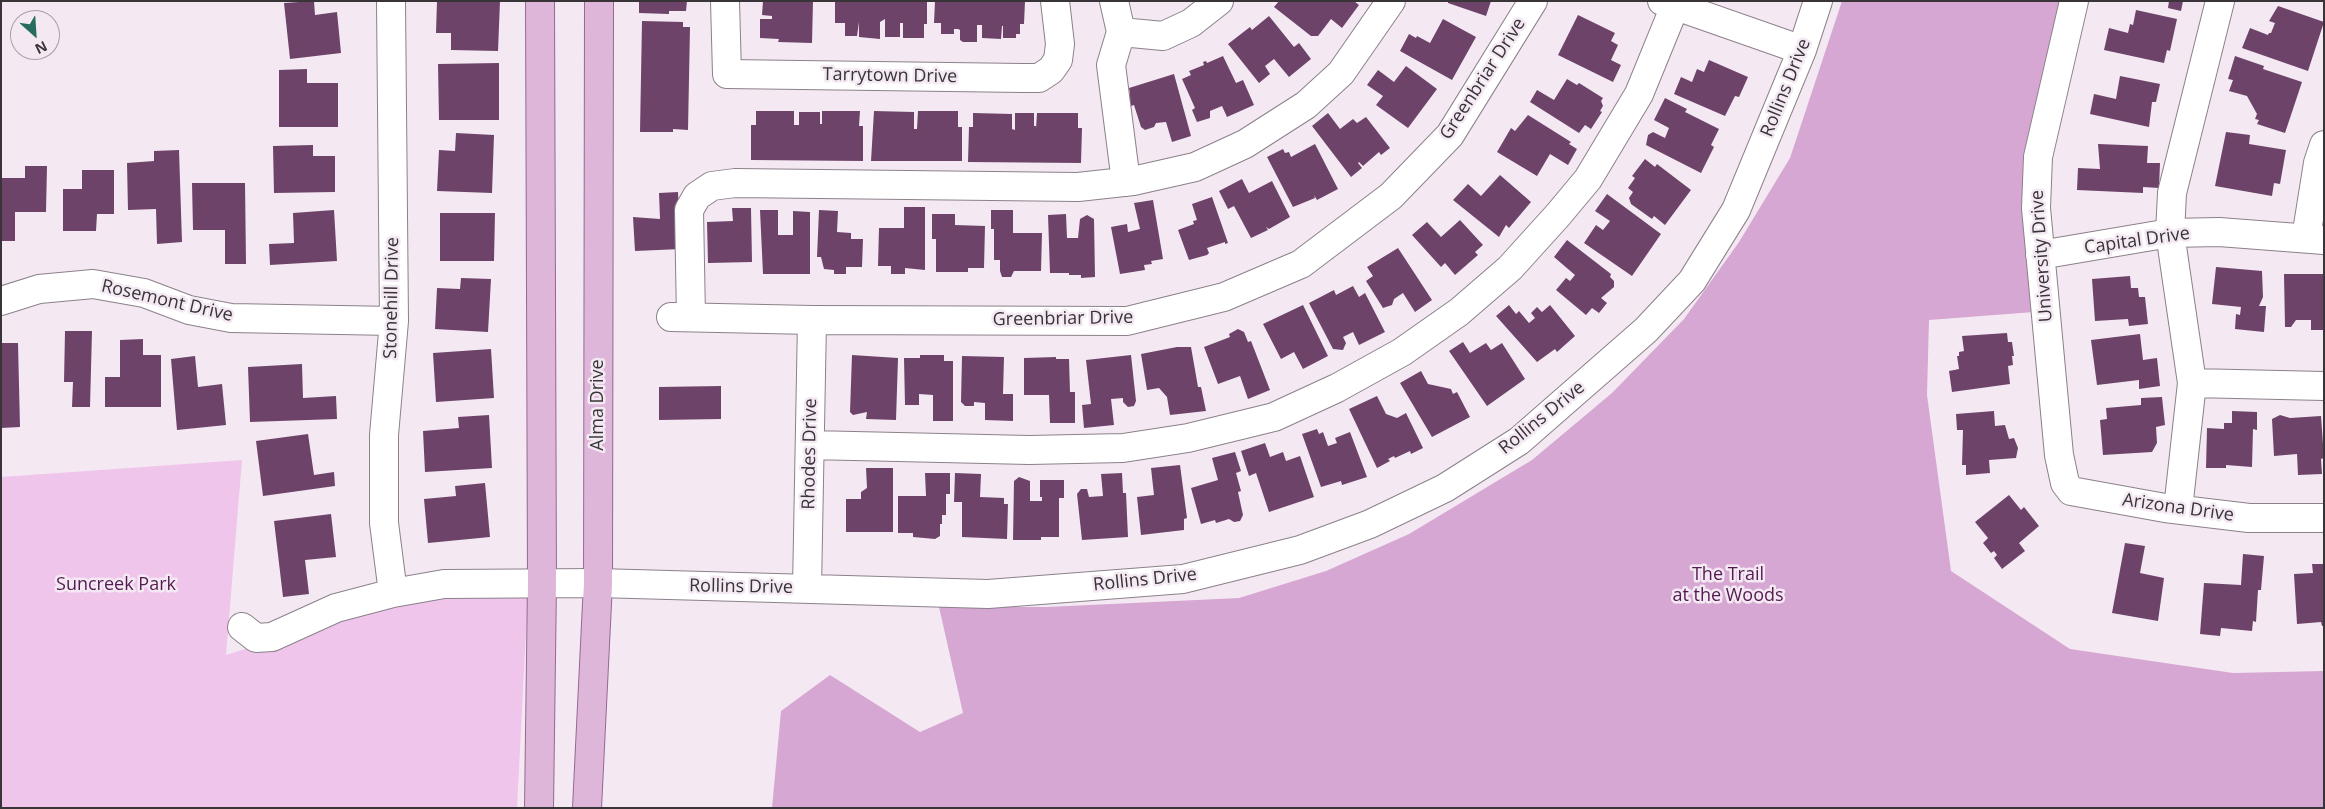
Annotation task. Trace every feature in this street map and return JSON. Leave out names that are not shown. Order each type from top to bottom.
[{"type":"main road","points":[[539,808],[542,584],[540,1]]},
{"type":"main road","name":"Alma Drive","points":[[587,808],[587,772],[598,583],[599,1]]},
{"type":"street","name":"Stonehill Drive","points":[[391,1],[394,321],[384,434],[384,524],[393,593]]},
{"type":"street","name":"Tarrytown Drive","points":[[724,1],[727,74],[1039,78],[1051,70],[1058,60],[1060,44],[1055,1]]},
{"type":"street","points":[[1114,1],[1121,32],[1111,65],[1126,182],[1195,167],[1245,144],[1306,104],[1341,73],[1391,1]]},
{"type":"street","points":[[1121,32],[1163,36],[1191,23],[1219,1]]},
{"type":"street","name":"Greenbriar Drive","points":[[1126,182],[1078,187],[735,183],[712,186],[697,196],[689,210],[681,317],[812,320],[1127,321],[1224,297],[1301,264],[1391,196],[1450,135],[1533,1]]},
{"type":"street","name":"Rollins Drive","points":[[242,627],[256,638],[272,637],[336,608],[393,593],[444,584],[598,583],[988,594],[1183,579],[1319,543],[1370,524],[1445,488],[1519,441],[1646,330],[1692,281],[1736,210],[1802,50],[1818,1]]},
{"type":"street","name":"University Drive","points":[[2059,455],[2036,208],[2038,157],[2074,1]]},
{"type":"street","points":[[2178,509],[2192,383],[2170,233],[2172,193],[2220,1]]},
{"type":"street","points":[[810,445],[1029,450],[1123,448],[1188,438],[1274,417],[1337,388],[1402,352],[1459,312],[1510,268],[1588,179],[1639,94],[1672,3],[1802,50]]},
{"type":"street","points":[[2315,239],[2318,164],[2324,145]]},
{"type":"street","name":"Capital Drive","points":[[2040,254],[2170,233],[2219,232],[2315,239]]},
{"type":"street","name":"Rosemont Drive","points":[[1,301],[39,288],[93,284],[137,291],[190,310],[230,318],[394,321]]},
{"type":"street","name":"Rhodes Drive","points":[[807,589],[812,320]]},
{"type":"street","points":[[2192,383],[2324,386]]},
{"type":"street","name":"Arizona Drive","points":[[2059,455],[2061,472],[2071,491],[2178,509],[2249,518],[2324,518]]},
{"type":"green space","name":"The Trail at the Woods","points":[[1842,1],[2062,1],[2028,137],[2024,218],[2034,312],[1929,320],[1927,395],[1951,571],[2070,649],[2233,673],[2324,671],[2324,808],[772,808],[781,711],[830,675],[920,732],[963,713],[939,607],[1047,607],[1239,598],[1326,571],[1409,534],[1532,460],[1612,393],[1684,319],[1739,242],[1790,158]]},
{"type":"green space","name":"Suncreek Park","points":[[242,460],[226,655],[353,615],[430,600],[486,594],[528,593],[517,808],[1,808],[1,477]]},
{"type":"building","points":[[314,1],[315,15],[337,12],[341,53],[290,59],[284,3]]},
{"type":"building","points":[[437,1],[500,1],[498,51],[451,50],[451,33],[436,33]]},
{"type":"building","points":[[639,1],[687,1],[686,11],[669,11],[669,14],[639,13]]},
{"type":"building","points":[[763,1],[813,1],[812,43],[778,42],[779,39],[760,38],[760,19],[772,19],[772,16],[762,15]]},
{"type":"building","points":[[835,1],[927,1],[927,24],[924,24],[924,38],[903,38],[903,23],[900,23],[900,37],[885,37],[885,19],[880,22],[880,39],[859,37],[859,22],[857,36],[845,36],[845,23],[835,23]]},
{"type":"building","points":[[935,1],[1025,1],[1024,24],[1020,24],[1020,34],[1016,34],[1016,38],[1003,38],[1002,26],[1001,39],[982,38],[982,25],[977,25],[977,42],[963,42],[960,40],[960,30],[958,29],[954,29],[954,34],[941,34],[941,23],[934,23]]},
{"type":"building","points":[[1279,1],[1354,1],[1359,5],[1342,28],[1331,19],[1318,36],[1311,36],[1274,7]]},
{"type":"building","points":[[1448,1],[1491,1],[1486,16],[1448,3]]},
{"type":"building","points":[[2169,1],[2183,1],[2181,11],[2168,8]]},
{"type":"building","points":[[2278,6],[2324,22],[2308,71],[2242,48],[2250,28],[2268,35],[2271,33],[2275,23],[2269,21]]},
{"type":"building","points":[[2136,10],[2177,19],[2170,51],[2167,50],[2164,63],[2104,50],[2109,28],[2128,33],[2130,24],[2133,25]]},
{"type":"building","points":[[1578,15],[1615,33],[1611,41],[1618,45],[1611,60],[1621,65],[1613,82],[1558,55]]},
{"type":"building","points":[[1269,16],[1294,47],[1299,43],[1311,59],[1289,77],[1274,59],[1265,66],[1270,74],[1259,83],[1228,44],[1250,27],[1252,30]]},
{"type":"building","points":[[1443,19],[1476,37],[1452,80],[1400,51],[1409,34],[1430,43]]},
{"type":"building","points":[[642,21],[683,22],[683,27],[690,27],[688,130],[673,129],[673,132],[640,132]]},
{"type":"building","points":[[1223,56],[1236,83],[1243,80],[1254,105],[1227,117],[1222,106],[1210,111],[1210,118],[1197,122],[1192,110],[1195,108],[1182,79],[1191,75],[1189,71],[1204,65],[1203,62],[1206,61],[1207,63]]},
{"type":"building","points":[[2235,56],[2264,66],[2263,69],[2302,82],[2285,133],[2257,124],[2259,120],[2255,119],[2257,114],[2247,96],[2229,91],[2233,80],[2228,79]]},
{"type":"building","points":[[1709,60],[1748,77],[1739,97],[1735,96],[1725,116],[1674,94],[1681,77],[1692,82],[1697,69],[1704,72]]},
{"type":"building","points":[[499,63],[499,120],[439,120],[438,64]]},
{"type":"building","points":[[1406,66],[1437,89],[1408,128],[1376,105],[1383,96],[1367,85],[1378,70],[1394,82]]},
{"type":"building","points":[[307,69],[307,83],[338,83],[338,127],[279,127],[279,70]]},
{"type":"building","points":[[1174,74],[1191,136],[1172,142],[1166,122],[1156,123],[1154,127],[1145,130],[1141,127],[1134,105],[1128,107],[1124,96],[1130,94],[1129,88]]},
{"type":"building","points":[[2120,76],[2160,84],[2156,102],[2152,102],[2149,127],[2090,114],[2094,94],[2116,99]]},
{"type":"building","points":[[1567,79],[1577,85],[1579,83],[1603,98],[1601,101],[1603,106],[1600,111],[1602,112],[1591,129],[1585,125],[1579,133],[1530,102],[1537,90],[1554,100]]},
{"type":"building","points":[[1665,98],[1687,109],[1685,112],[1719,129],[1711,145],[1714,147],[1701,173],[1646,145],[1648,135],[1653,132],[1665,138],[1669,128],[1654,120]]},
{"type":"building","points":[[756,111],[794,111],[794,125],[799,125],[799,112],[820,112],[820,124],[822,124],[822,111],[860,111],[859,126],[863,126],[863,161],[751,160],[751,125],[756,125]]},
{"type":"building","points":[[874,111],[914,112],[914,129],[917,129],[918,111],[958,111],[958,127],[962,127],[962,161],[871,161]]},
{"type":"building","points":[[973,113],[1012,114],[1012,129],[1015,130],[1015,113],[1034,113],[1034,126],[1036,126],[1036,129],[1037,113],[1078,113],[1078,128],[1082,128],[1081,163],[968,162],[969,127],[973,127]]},
{"type":"building","points":[[1328,113],[1340,129],[1353,119],[1357,123],[1366,117],[1390,148],[1381,155],[1379,152],[1363,166],[1359,162],[1362,168],[1351,177],[1312,126]]},
{"type":"building","points":[[1528,115],[1571,142],[1569,144],[1577,149],[1568,165],[1550,154],[1537,176],[1497,152],[1511,128],[1515,131]]},
{"type":"building","points":[[2226,132],[2250,135],[2249,144],[2286,150],[2280,184],[2274,183],[2272,196],[2215,186]]},
{"type":"building","points":[[456,133],[494,135],[492,193],[437,191],[439,150],[455,151]]},
{"type":"building","points":[[1315,144],[1338,189],[1317,200],[1314,195],[1315,198],[1293,207],[1267,157],[1283,149],[1285,153],[1289,152],[1291,157]]},
{"type":"building","points":[[2098,144],[2148,146],[2147,163],[2160,163],[2159,188],[2143,187],[2143,193],[2077,190],[2078,168],[2100,169]]},
{"type":"building","points":[[313,145],[313,156],[335,156],[335,192],[274,193],[273,146]]},
{"type":"building","points":[[179,150],[182,242],[157,244],[156,209],[128,210],[127,163],[154,161],[154,151]]},
{"type":"building","points":[[1645,159],[1655,167],[1657,164],[1691,190],[1665,225],[1654,216],[1652,219],[1631,204],[1629,198],[1633,192],[1628,188],[1635,178],[1632,176]]},
{"type":"building","points":[[25,166],[47,166],[46,212],[15,212],[15,241],[1,241],[1,178],[25,178]]},
{"type":"building","points":[[82,170],[114,170],[114,214],[97,214],[96,231],[63,231],[63,189],[82,189]]},
{"type":"building","points":[[1500,175],[1531,202],[1509,228],[1506,225],[1499,237],[1453,200],[1468,184],[1481,196]]},
{"type":"building","points":[[1242,179],[1249,193],[1272,181],[1290,217],[1269,229],[1266,227],[1268,230],[1251,238],[1234,206],[1228,209],[1219,191]]},
{"type":"building","points":[[192,183],[245,183],[246,264],[225,264],[225,230],[193,230]]},
{"type":"building","points":[[678,192],[681,249],[635,251],[633,217],[660,219],[659,193]]},
{"type":"building","points":[[1607,194],[1661,234],[1632,276],[1584,243],[1596,225],[1603,230],[1610,221],[1595,211]]},
{"type":"building","points":[[1212,197],[1228,243],[1225,244],[1225,242],[1207,248],[1209,253],[1207,255],[1189,260],[1178,230],[1194,224],[1193,221],[1197,220],[1192,204]]},
{"type":"building","points":[[1153,200],[1163,259],[1151,261],[1152,264],[1144,265],[1145,270],[1120,274],[1111,227],[1127,224],[1128,232],[1140,229],[1134,203]]},
{"type":"building","points":[[904,207],[925,207],[925,270],[905,268],[905,274],[891,274],[891,266],[878,266],[879,228],[904,228]]},
{"type":"building","points":[[732,208],[751,208],[752,262],[708,263],[707,222],[733,221]]},
{"type":"building","points":[[334,210],[337,261],[270,265],[269,244],[294,243],[293,213]]},
{"type":"building","points":[[760,210],[778,210],[778,235],[793,235],[793,211],[810,212],[810,274],[763,274]]},
{"type":"building","points":[[819,210],[838,211],[837,232],[851,233],[851,239],[863,239],[862,267],[846,267],[846,274],[834,274],[834,270],[824,269],[821,257],[817,257]]},
{"type":"building","points":[[991,210],[1013,210],[1013,233],[1042,233],[1041,271],[1014,271],[1011,277],[1002,277],[1000,260],[994,260],[994,229],[991,229]]},
{"type":"building","points":[[440,213],[495,213],[494,261],[440,261]]},
{"type":"building","points":[[932,214],[955,214],[955,225],[985,226],[984,268],[968,268],[968,272],[936,272],[936,239],[932,239]]},
{"type":"building","points":[[1066,214],[1067,238],[1078,238],[1080,219],[1087,215],[1094,219],[1095,277],[1081,278],[1081,275],[1069,275],[1069,273],[1050,273],[1048,215]]},
{"type":"building","points":[[1460,220],[1483,245],[1475,252],[1478,255],[1455,275],[1445,263],[1441,267],[1412,235],[1427,222],[1441,237]]},
{"type":"building","points":[[1567,240],[1611,274],[1610,277],[1614,281],[1614,287],[1601,298],[1607,303],[1599,313],[1592,308],[1586,315],[1556,290],[1566,278],[1570,281],[1575,275],[1554,257]]},
{"type":"building","points":[[1398,248],[1432,300],[1415,312],[1403,293],[1394,299],[1392,305],[1383,308],[1366,281],[1373,276],[1367,267]]},
{"type":"building","points":[[2216,267],[2262,271],[2263,297],[2259,306],[2266,306],[2264,332],[2235,329],[2236,314],[2240,315],[2241,307],[2212,304]]},
{"type":"building","points":[[2284,274],[2324,274],[2324,330],[2311,330],[2311,320],[2296,320],[2291,327],[2285,327]]},
{"type":"building","points":[[2130,276],[2131,288],[2138,288],[2139,297],[2145,297],[2148,324],[2129,326],[2128,319],[2095,321],[2092,279]]},
{"type":"building","points":[[461,278],[491,279],[488,332],[435,329],[437,288],[460,289]]},
{"type":"building","points":[[1353,286],[1359,297],[1365,293],[1385,332],[1359,345],[1353,332],[1343,337],[1346,343],[1343,350],[1333,349],[1309,303],[1334,290],[1336,295]]},
{"type":"building","points":[[1303,305],[1328,356],[1303,369],[1294,352],[1281,359],[1263,324]]},
{"type":"building","points":[[1509,305],[1516,314],[1519,311],[1529,323],[1535,318],[1531,313],[1537,307],[1542,312],[1550,305],[1575,336],[1557,352],[1555,349],[1537,362],[1496,316]]},
{"type":"building","points":[[1238,329],[1244,332],[1248,342],[1251,341],[1270,390],[1248,399],[1240,376],[1218,384],[1204,347],[1230,337],[1229,334]]},
{"type":"building","points":[[65,331],[92,331],[90,407],[72,407],[73,382],[64,382]]},
{"type":"building","points":[[2007,333],[2008,342],[2012,342],[2014,356],[2012,356],[2013,365],[2008,366],[2010,384],[1952,392],[1949,371],[1959,369],[1957,356],[1959,356],[1959,352],[1964,351],[1962,336]]},
{"type":"building","points":[[2140,334],[2143,360],[2157,358],[2160,386],[2139,389],[2139,380],[2097,385],[2091,340]]},
{"type":"building","points":[[143,339],[143,355],[161,355],[161,407],[105,407],[105,377],[120,377],[120,340]]},
{"type":"building","points":[[1463,342],[1470,353],[1486,343],[1491,350],[1502,343],[1525,379],[1487,406],[1449,351]]},
{"type":"building","points":[[1,343],[18,343],[20,427],[1,428]]},
{"type":"building","points":[[1177,347],[1191,347],[1198,387],[1201,387],[1206,411],[1170,415],[1167,397],[1159,388],[1147,390],[1141,354]]},
{"type":"building","points":[[491,349],[494,398],[436,402],[433,353]]},
{"type":"building","points":[[852,355],[898,358],[896,420],[866,419],[867,412],[853,415],[850,412]]},
{"type":"building","points":[[920,355],[944,355],[944,361],[953,361],[953,421],[933,421],[933,395],[919,394],[919,405],[905,405],[904,358],[920,358]]},
{"type":"building","points":[[1131,355],[1136,401],[1134,406],[1128,407],[1123,402],[1123,398],[1111,399],[1114,425],[1084,428],[1082,405],[1091,404],[1086,360]]},
{"type":"building","points":[[195,356],[198,387],[222,384],[226,425],[177,430],[171,359]]},
{"type":"building","points":[[962,356],[1004,357],[1003,394],[1013,394],[1013,421],[985,420],[985,403],[974,402],[974,406],[965,406],[961,402]]},
{"type":"building","points":[[1056,357],[1056,359],[1069,359],[1070,392],[1075,392],[1075,423],[1050,423],[1049,395],[1024,395],[1024,358]]},
{"type":"building","points":[[302,364],[303,398],[336,396],[337,419],[250,422],[248,367]]},
{"type":"building","points":[[1421,371],[1428,384],[1451,389],[1453,394],[1457,392],[1470,417],[1432,437],[1400,383]]},
{"type":"building","points":[[721,386],[721,419],[659,420],[659,387]]},
{"type":"building","points":[[1377,396],[1386,414],[1397,418],[1406,413],[1423,448],[1411,454],[1410,451],[1395,458],[1394,456],[1388,459],[1390,461],[1377,468],[1349,409]]},
{"type":"building","points":[[2162,397],[2165,425],[2156,427],[2157,443],[2152,452],[2103,455],[2100,420],[2107,419],[2106,408],[2141,405],[2141,398]]},
{"type":"building","points":[[1994,411],[1995,426],[2005,425],[2009,439],[2014,438],[2018,448],[2016,458],[1989,460],[1990,473],[1966,475],[1966,465],[1962,465],[1963,430],[1957,430],[1956,414]]},
{"type":"building","points":[[2232,411],[2257,412],[2257,430],[2253,429],[2252,467],[2226,465],[2226,468],[2206,468],[2207,428],[2224,429],[2224,423],[2232,423]]},
{"type":"building","points":[[489,415],[492,468],[425,472],[423,431],[459,428],[458,417]]},
{"type":"building","points":[[2280,415],[2290,418],[2321,416],[2324,458],[2321,459],[2322,474],[2298,475],[2297,454],[2274,456],[2272,419]]},
{"type":"building","points":[[1317,429],[1319,434],[1323,432],[1328,446],[1337,443],[1335,438],[1350,432],[1367,477],[1342,485],[1341,481],[1321,487],[1302,434]]},
{"type":"building","points":[[308,434],[314,475],[334,472],[335,486],[263,496],[256,441]]},
{"type":"building","points":[[1265,443],[1270,457],[1283,452],[1286,461],[1300,456],[1314,497],[1269,512],[1256,473],[1249,476],[1241,451]]},
{"type":"building","points":[[1235,452],[1241,471],[1236,473],[1241,491],[1238,492],[1243,515],[1240,521],[1234,522],[1229,519],[1216,523],[1215,520],[1201,524],[1191,488],[1218,480],[1212,458]]},
{"type":"building","points":[[1180,465],[1187,518],[1184,519],[1184,530],[1141,535],[1137,497],[1154,495],[1151,468]]},
{"type":"building","points":[[866,468],[893,468],[893,532],[846,532],[846,499],[861,499],[861,492],[867,488]]},
{"type":"building","points":[[925,473],[950,473],[950,494],[946,494],[946,515],[942,515],[940,536],[935,539],[913,537],[913,533],[898,533],[898,496],[926,496]]},
{"type":"building","points":[[955,473],[981,474],[980,497],[1004,498],[1004,504],[1008,504],[1007,539],[962,537],[962,502],[954,502]]},
{"type":"building","points":[[1122,473],[1123,493],[1126,493],[1128,537],[1082,540],[1077,494],[1081,489],[1087,489],[1089,497],[1103,496],[1101,474]]},
{"type":"building","points":[[1019,477],[1030,481],[1030,501],[1042,501],[1042,497],[1040,497],[1040,480],[1064,480],[1064,498],[1059,498],[1059,537],[1041,537],[1041,540],[1013,540],[1014,481]]},
{"type":"building","points":[[485,483],[490,537],[428,543],[424,499],[456,496],[455,486]]},
{"type":"building","points":[[2009,495],[2021,510],[2024,507],[2039,526],[2019,543],[2025,551],[2002,569],[1994,558],[1997,555],[1994,551],[1991,553],[1983,543],[1988,538],[1975,522]]},
{"type":"building","points":[[331,514],[336,557],[305,560],[309,594],[283,597],[274,521]]},
{"type":"building","points":[[2125,543],[2145,546],[2140,573],[2164,578],[2158,621],[2112,613]]},
{"type":"building","points":[[2243,554],[2264,556],[2261,590],[2258,590],[2256,622],[2253,621],[2252,631],[2221,628],[2220,636],[2200,634],[2204,583],[2241,585]]},
{"type":"building","points":[[2312,564],[2324,564],[2324,626],[2322,626],[2321,622],[2297,624],[2294,574],[2313,573]]}]
